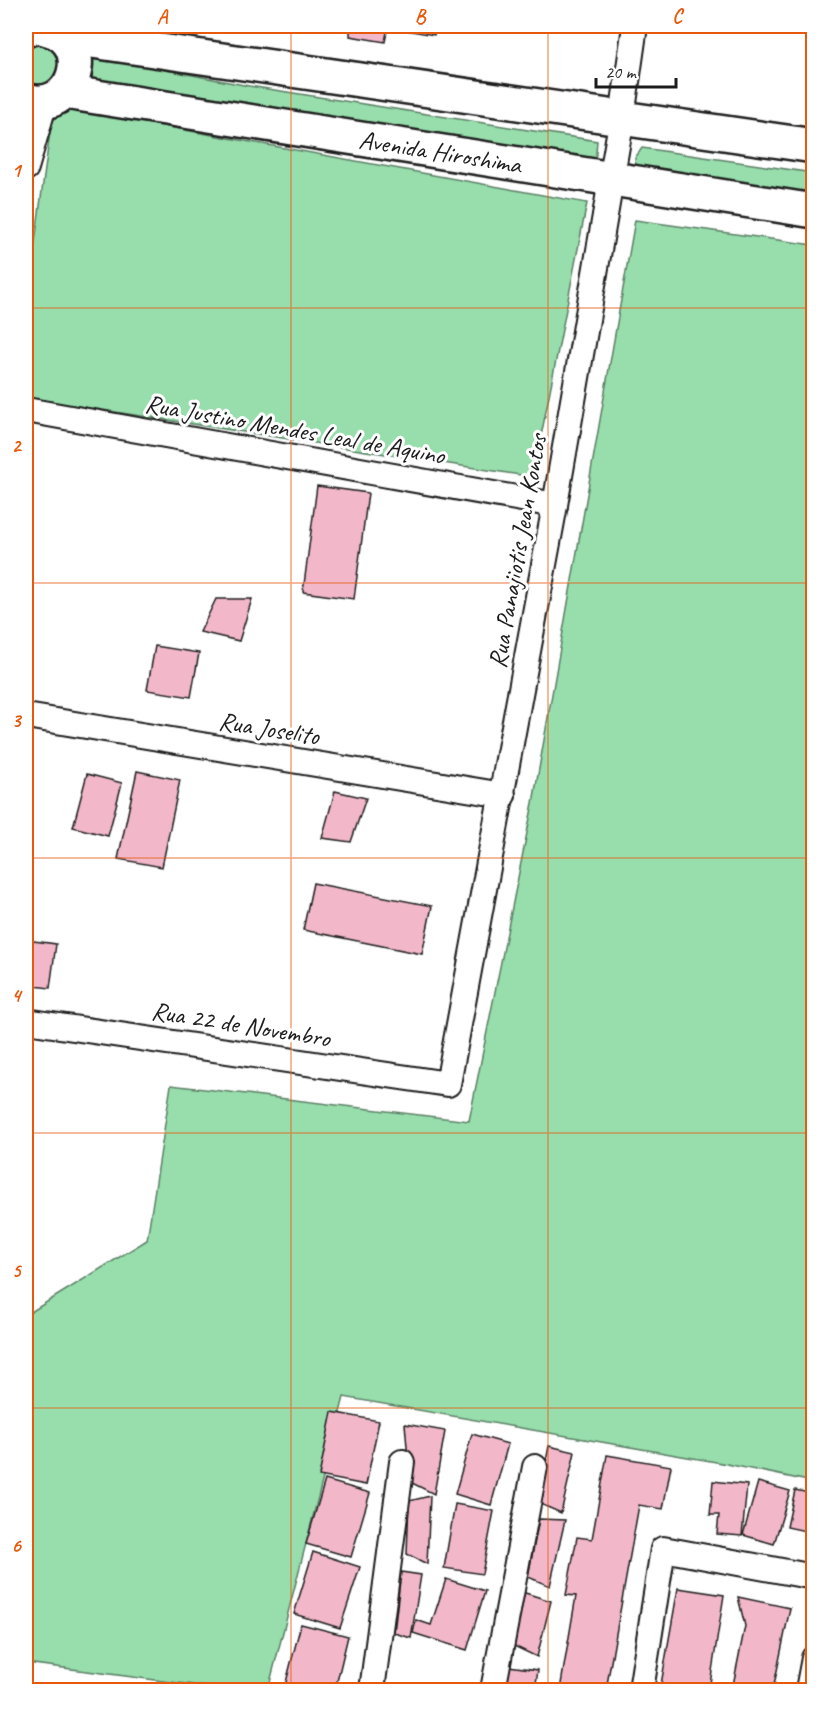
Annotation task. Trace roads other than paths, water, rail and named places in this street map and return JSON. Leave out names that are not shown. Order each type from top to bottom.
[{"type":"main road","points":[[26,30],[43,27],[55,30],[68,40],[76,61],[72,83],[45,98]]},
{"type":"main road","points":[[68,40],[92,41],[622,117],[813,147]]},
{"type":"main road","name":"Avenida Hiroshima","points":[[45,98],[813,211]]},
{"type":"street","name":"Rua Panajiotis Jean Kontos","points":[[448,1084],[555,505],[622,117],[635,26]]},
{"type":"street","points":[[26,168],[45,98]]},
{"type":"street","name":"Rua Justino Mendes Leal de Aquino","points":[[26,410],[555,505]]},
{"type":"street","name":"Rua Joselito","points":[[26,716],[503,795]]},
{"type":"street","name":"Rua 22 de Novembro","points":[[26,1021],[448,1084]]},
{"type":"street","points":[[372,1690],[402,1462]]},
{"type":"street","points":[[493,1690],[535,1467]]},
{"type":"street","points":[[641,1690],[663,1548],[813,1577]]},
{"type":"street","points":[[808,1690],[813,1658]]}]
